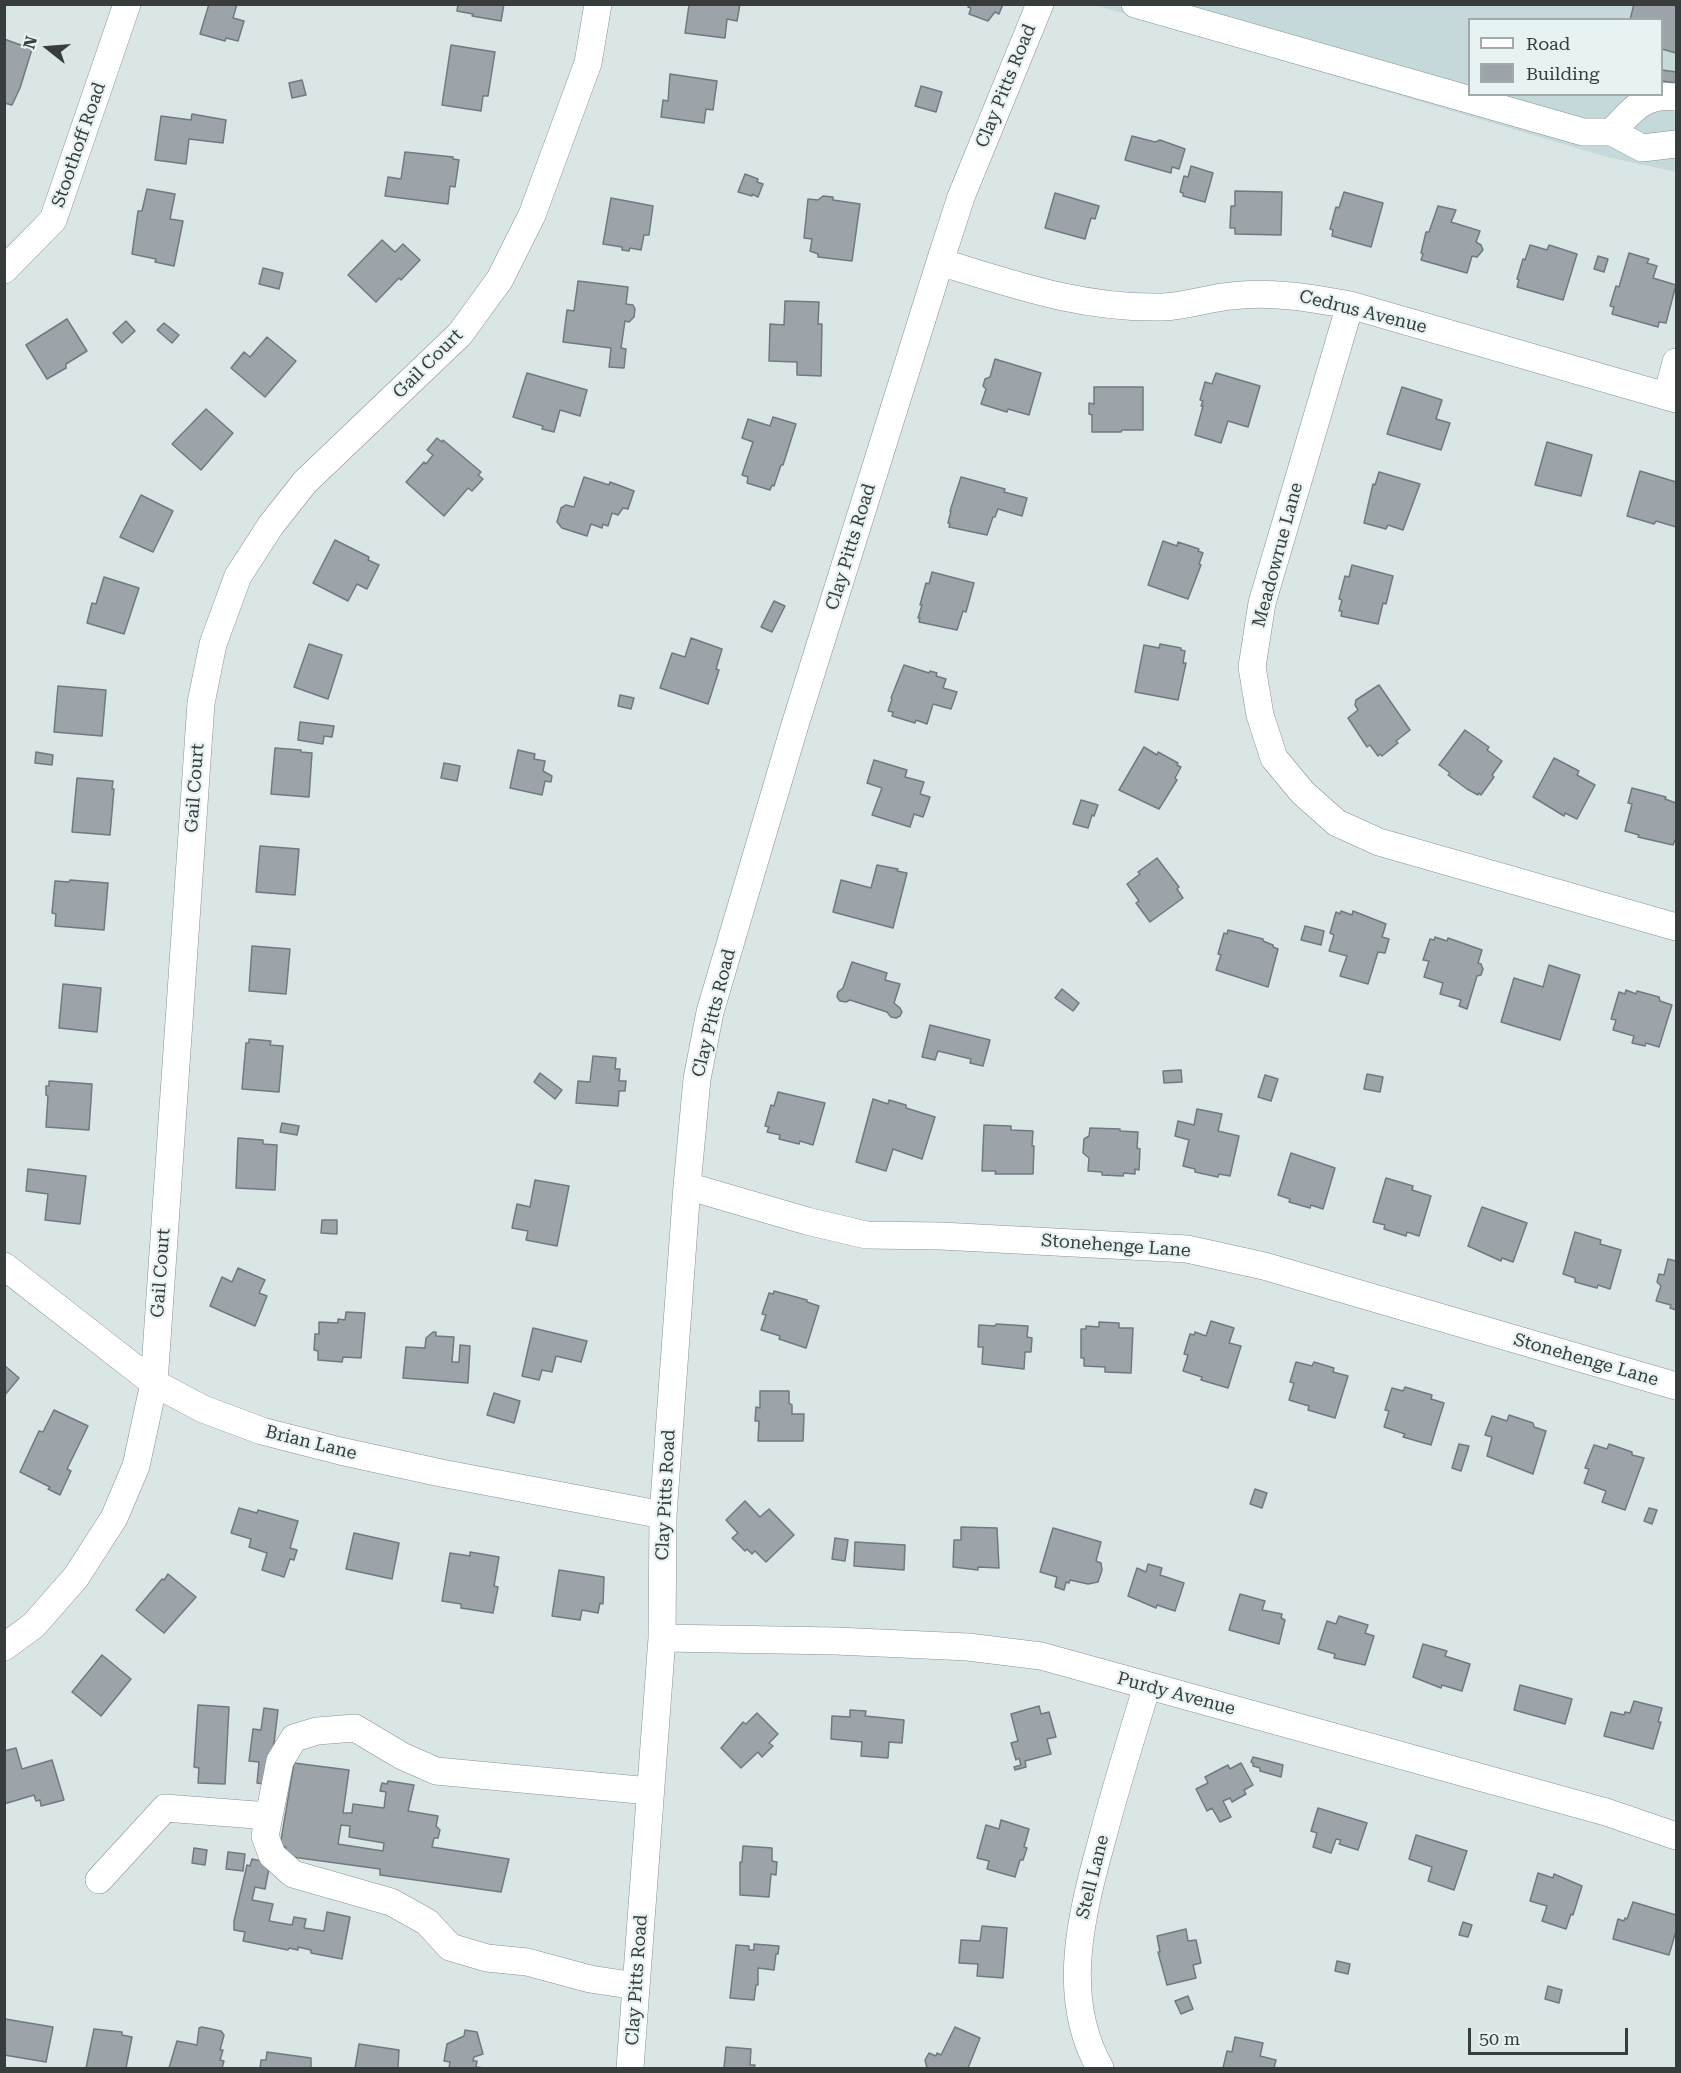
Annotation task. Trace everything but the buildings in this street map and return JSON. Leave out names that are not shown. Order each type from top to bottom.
[{"type":"street","name":"Stoothoff Road","points":[[4,270],[53,220],[127,4]]},
{"type":"street","name":"Gail Court","points":[[4,1647],[34,1625],[76,1577],[114,1518],[135,1466],[154,1383],[201,703],[213,644],[238,576],[271,525],[305,482],[460,334],[500,279],[532,215],[588,63],[598,4]]},
{"type":"street","name":"Clay Pitts Road","points":[[630,2068],[662,1638],[663,1515],[687,1186],[697,1079],[710,1012],[794,728],[961,197],[1040,4]]},
{"type":"street","points":[[1136,4],[1583,132],[1612,132],[1642,148],[1677,144]]},
{"type":"street","points":[[1612,132],[1635,106],[1659,96]]},
{"type":"street","name":"Cedrus Avenue","points":[[940,262],[1060,297],[1110,305],[1165,307],[1233,296],[1294,295],[1350,305],[1672,397]]},
{"type":"street","name":"Meadowrue Lane","points":[[1350,305],[1262,603],[1252,667],[1260,715],[1274,758],[1303,793],[1337,823],[1379,843],[1677,927]]},
{"type":"street","points":[[1672,397],[1677,362]]},
{"type":"street","name":"Stonehenge Lane","points":[[687,1186],[807,1221],[866,1235],[941,1236],[1187,1248],[1264,1266],[1677,1386]]},
{"type":"street","name":"Brian Lane","points":[[4,1266],[154,1383],[203,1409],[262,1431],[441,1473],[663,1515]]},
{"type":"street","name":"Purdy Avenue","points":[[662,1638],[836,1641],[968,1647],[1041,1656],[1462,1771],[1606,1812],[1677,1836]]},
{"type":"street","name":"Stell Lane","points":[[1100,2068],[1090,2050],[1080,2005],[1077,1951],[1083,1909],[1113,1795],[1147,1686]]},
{"type":"street","points":[[636,1986],[590,1979],[527,1962],[487,1958],[450,1947],[427,1922],[391,1902],[292,1874],[272,1855],[265,1836],[280,1761],[294,1738],[317,1731],[355,1728],[402,1756],[436,1771],[650,1791]]},
{"type":"street","points":[[99,1880],[165,1808],[269,1816]]},
{"type":"shaded area","points":[[1095,5],[1676,5],[1676,172],[1607,157]]}]
